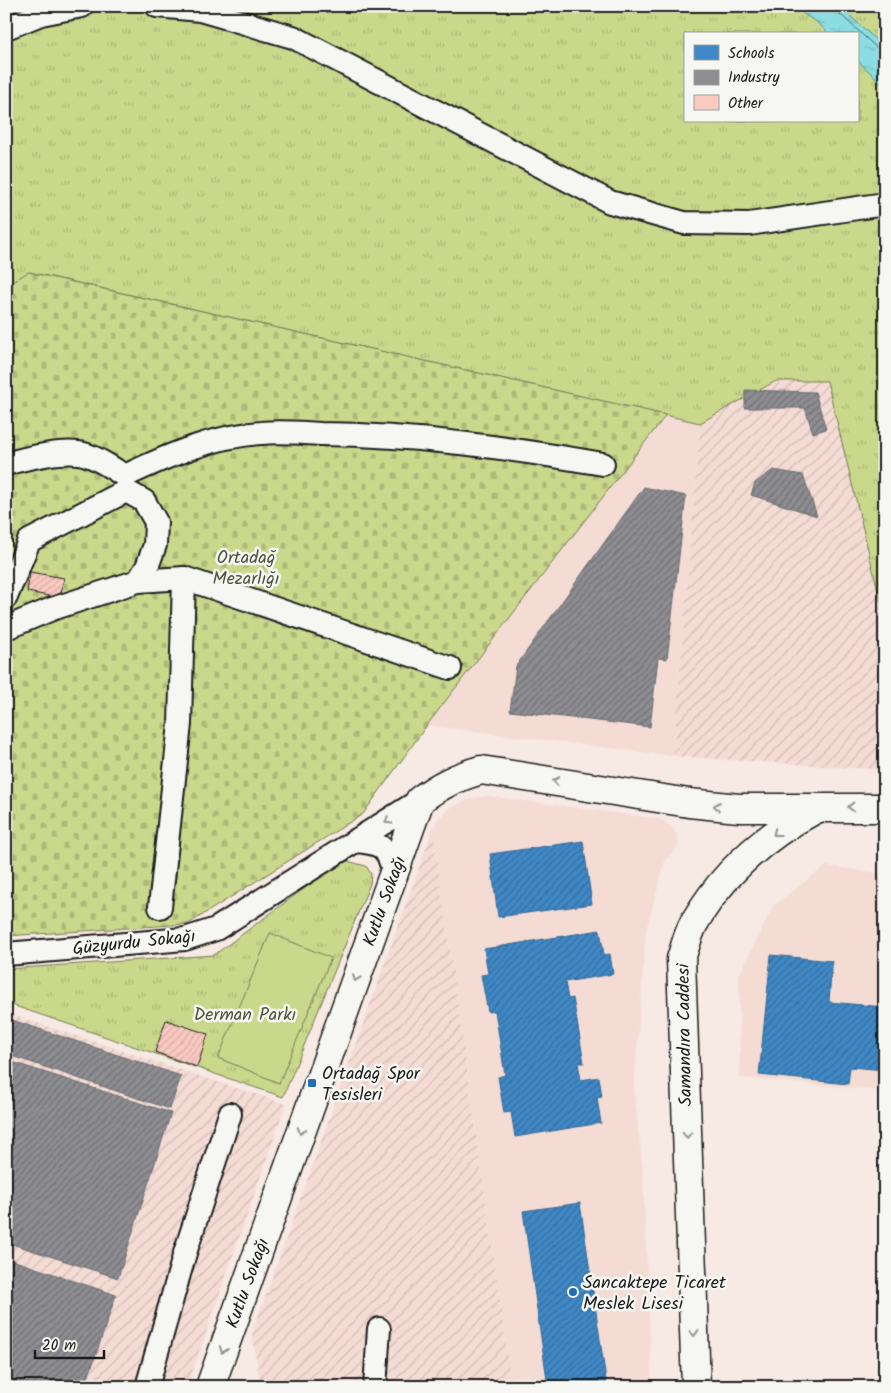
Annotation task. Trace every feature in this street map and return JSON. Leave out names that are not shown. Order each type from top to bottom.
[{"type":"main road","points":[[420,800],[441,784],[458,776],[481,770],[689,803],[739,808],[885,808]]},
{"type":"main road","name":"Kutlu Sokağı","points":[[210,1387],[420,800]]},
{"type":"main road","name":"Samandıra Caddesi","points":[[696,1387],[681,959],[693,925],[714,892],[750,853],[773,835],[818,808]]},
{"type":"street","points":[[6,28],[41,14],[82,6]]},
{"type":"street","points":[[157,6],[200,10],[293,36],[610,202],[684,223],[749,224],[885,204]]},
{"type":"street","points":[[6,557],[168,456],[219,440],[260,433],[371,434],[519,449],[603,464]]},
{"type":"street","points":[[6,464],[24,458],[70,453],[87,454],[125,484],[144,501],[156,522],[155,545],[148,567],[138,581]]},
{"type":"street","points":[[6,597],[29,541]]},
{"type":"street","points":[[160,907],[180,724],[184,578]]},
{"type":"street","points":[[6,628],[52,609],[138,581],[184,578],[450,668]]},
{"type":"street","name":"Güzyurdu Sokağı","points":[[6,954],[185,939],[200,936],[216,929],[420,800]]},
{"type":"street","points":[[355,841],[373,842],[384,848],[391,858],[394,874]]},
{"type":"street","points":[[147,1387],[185,1253],[230,1114]]},
{"type":"street","points":[[375,1387],[379,1328]]},
{"type":"shaded area","points":[[776,381],[827,381],[885,619],[885,770],[673,756],[700,423]]},
{"type":"shaded area","points":[[666,415],[700,423],[673,756],[427,725]]},
{"type":"shaded area","points":[[488,796],[660,819],[670,825],[677,835],[679,844],[665,861],[646,931],[634,1088],[643,1174],[652,1387],[512,1387],[433,829],[437,820],[450,807],[475,798]]},
{"type":"shaded area","points":[[433,829],[512,1387],[261,1387],[252,1334]]},
{"type":"shaded area","points":[[826,866],[885,874],[885,1091],[740,1078],[739,975],[774,905]]},
{"type":"shaded area","points":[[6,1013],[286,1104],[187,1387],[6,1387]]},
{"type":"green space","points":[[6,6],[791,6],[818,23],[827,32],[684,32],[684,122],[858,122],[858,61],[885,86],[885,619],[827,381],[776,381],[700,423],[29,272],[6,286]]},
{"type":"green space","points":[[839,6],[885,6],[885,48]]},
{"type":"green space","name":"Ortadağ Mezarlığı","points":[[28,272],[666,415],[427,725],[363,814],[188,924],[6,936],[6,286]]},
{"type":"green space","name":"Derman Parkı","points":[[347,861],[366,866],[371,874],[370,884],[283,1097],[6,1003],[6,969],[214,955],[336,865]]},
{"type":"green space","points":[[270,933],[331,958],[279,1083],[218,1058]]},
{"type":"water","points":[[791,6],[839,6],[885,48],[885,86],[858,61],[858,32],[827,32],[818,23]]},
{"type":"building: Schools","points":[[583,841],[592,904],[498,917],[490,854]]},
{"type":"building: Schools","points":[[600,930],[604,955],[610,954],[613,974],[565,982],[568,999],[573,998],[584,1063],[578,1063],[581,1080],[599,1077],[602,1097],[597,1098],[601,1123],[515,1137],[511,1112],[504,1113],[498,1077],[505,1075],[495,1011],[488,1012],[481,975],[488,974],[484,949]]},
{"type":"building: Schools","points":[[771,955],[832,961],[829,1002],[885,1007],[885,1070],[850,1067],[848,1084],[759,1075]]},
{"type":"building: Schools","points":[[580,1203],[607,1387],[548,1387],[523,1211]]},
{"type":"building: Industry","points":[[745,390],[815,392],[826,429],[813,433],[805,408],[745,408]]},
{"type":"building: Industry","points":[[773,470],[803,475],[817,516],[751,495],[755,483]]},
{"type":"building: Industry","points":[[644,487],[686,496],[667,659],[658,658],[650,727],[510,711],[516,666]]},
{"type":"building: Industry","points":[[6,1018],[181,1076],[170,1109],[6,1054]]},
{"type":"building: Industry","points":[[6,1060],[171,1113],[118,1278],[6,1242]]},
{"type":"building: Industry","points":[[6,1258],[116,1295],[85,1387],[6,1387]]},
{"type":"building: Other","points":[[30,572],[64,578],[60,598],[27,592]]},
{"type":"building: Other","points":[[166,1020],[208,1034],[197,1067],[155,1052]]},
{"type":"place","name":"Ortadağ Spor Tesisleri","points":[[312,1083]]},
{"type":"place","name":"Sancaktepe Ticaret Meslek Lisesi","points":[[573,1292]]}]
